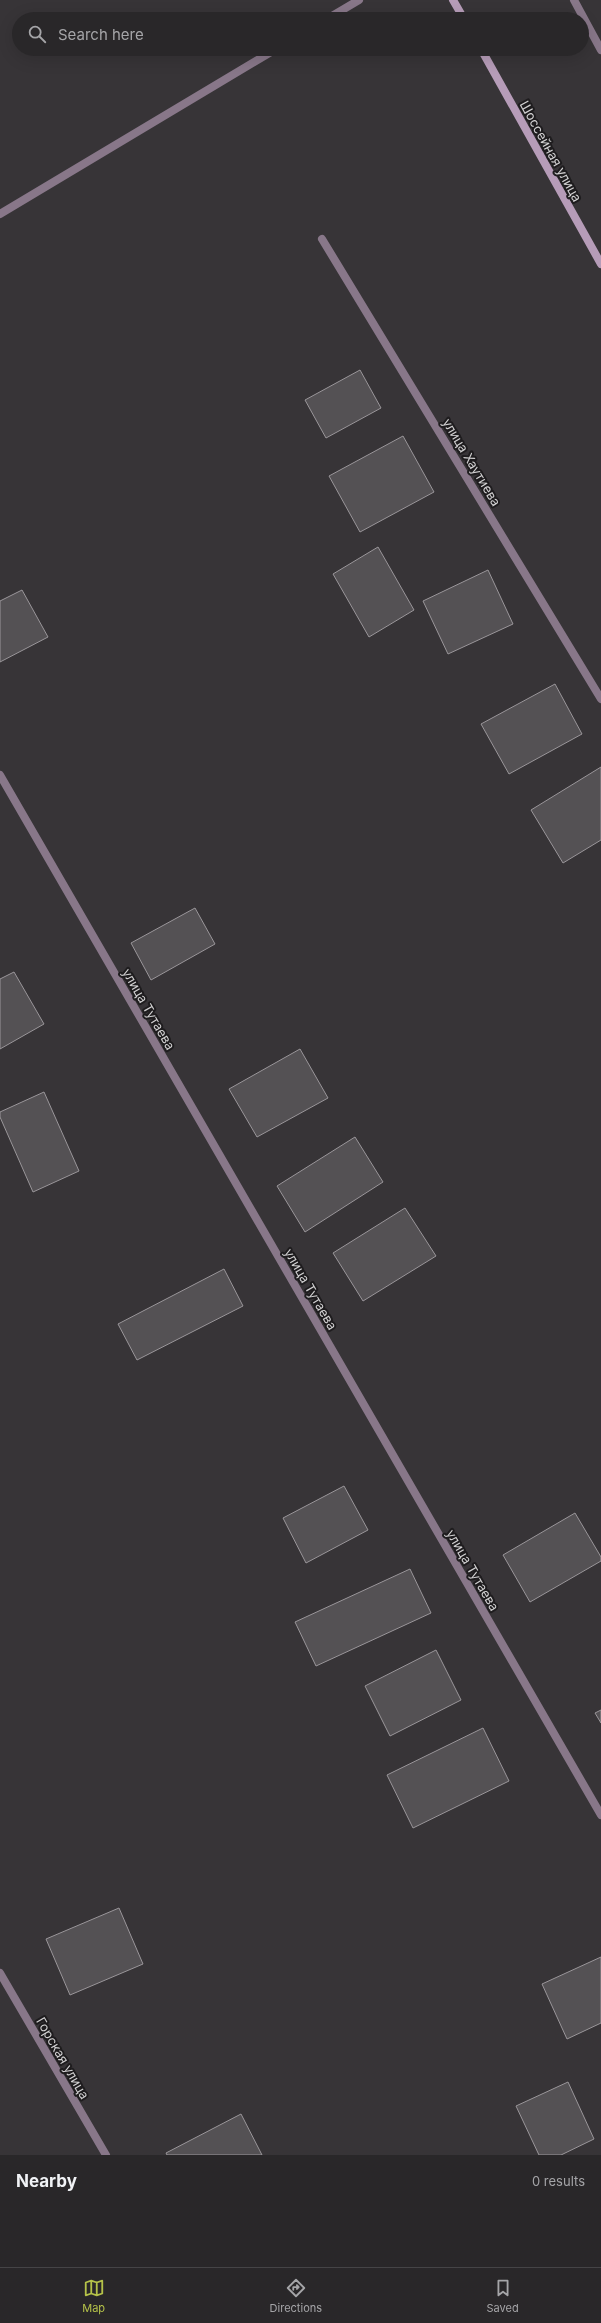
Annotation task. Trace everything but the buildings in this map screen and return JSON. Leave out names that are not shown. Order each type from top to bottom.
[{"type":"main road","points":[[453,0],[460,12]]},
{"type":"main road","name":"Шоссейная улица","points":[[485,56],[601,264]]},
{"type":"street","points":[[339,12],[359,0]]},
{"type":"street","points":[[574,0],[580,12]]},
{"type":"street","points":[[589,28],[601,50]]},
{"type":"street","points":[[0,214],[264,56]]},
{"type":"street","name":"улица Хаутиева","points":[[322,239],[601,699]]},
{"type":"street","name":"улица Тутаева","points":[[0,775],[601,1815]]},
{"type":"street","name":"Горская улица","points":[[0,1973],[106,2155]]}]
